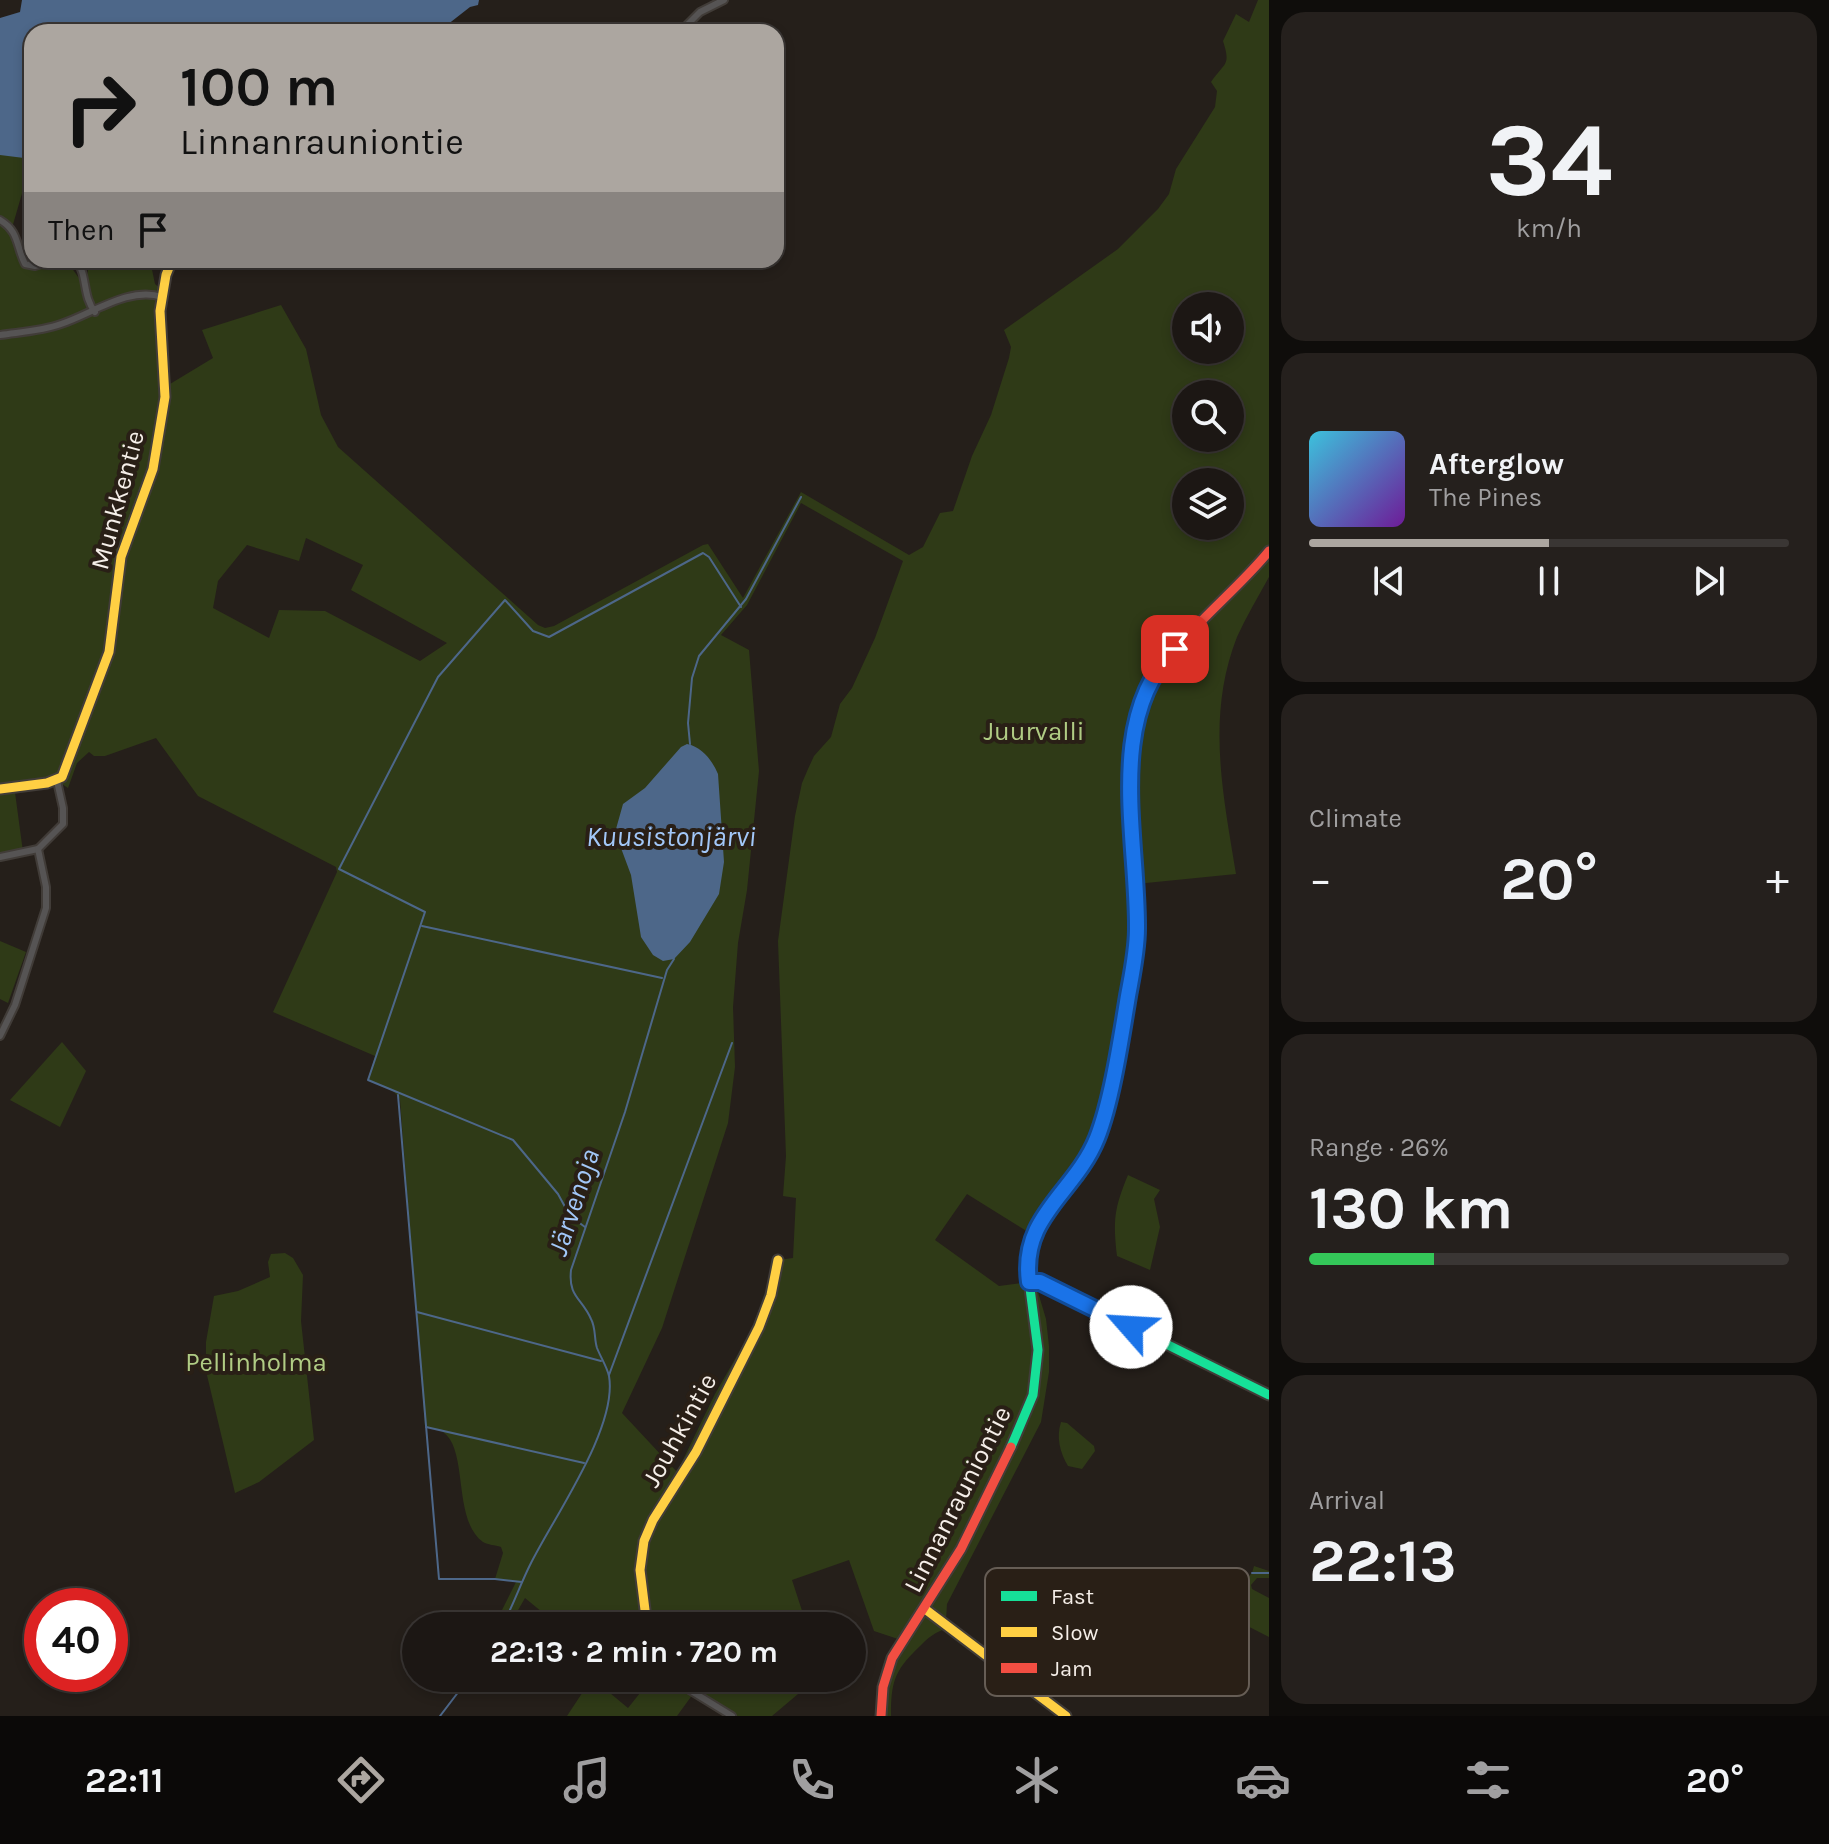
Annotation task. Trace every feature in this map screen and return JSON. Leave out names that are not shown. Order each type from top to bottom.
[{"type":"street","points":[[688,24],[700,12],[724,0]]},
{"type":"street","points":[[0,220],[17,236],[24,260]]},
{"type":"street","points":[[81,268],[88,301],[95,312]]},
{"type":"street","name":"Munkkentie","points":[[57,781],[65,772],[80,723],[109,652],[121,557],[153,469],[164,407],[159,329],[162,297],[170,268]]},
{"type":"street","points":[[0,335],[59,325],[136,295],[162,297]]},
{"type":"street","name":"Linnanrauniontie","points":[[881,1716],[886,1673],[901,1640],[925,1609],[973,1525],[1016,1438],[1033,1395],[1038,1350],[1027,1262],[1044,1213],[1078,1174],[1103,1121],[1128,996],[1137,930],[1131,756],[1139,705],[1163,662],[1246,581],[1269,551]]},
{"type":"street","points":[[0,789],[57,781],[63,808],[63,824],[38,849],[0,857]]},
{"type":"street","points":[[0,1036],[15,1005],[46,908],[46,887],[38,849]]},
{"type":"street","name":"Jouhkintie","points":[[646,1612],[641,1555],[646,1534],[656,1513],[699,1448],[757,1334],[772,1299],[778,1260]]},
{"type":"street","points":[[1029,1282],[1045,1284],[1269,1395]]},
{"type":"street","points":[[925,1609],[985,1655]]},
{"type":"street","points":[[693,1692],[732,1716]]},
{"type":"street","points":[[1040,1696],[1066,1716]]},
{"type":"green space","name":"Juurvalli","points":[[1258,0],[1269,0],[1269,577],[1237,637],[1222,696],[1222,785],[1236,874],[1136,884],[1137,930],[1103,1121],[1090,1156],[1097,1159],[1083,1182],[1078,1174],[1033,1235],[967,1194],[935,1240],[999,1286],[1029,1282],[1030,1242],[1036,1246],[1035,1269],[1045,1284],[1035,1282],[1046,1319],[1049,1346],[1049,1372],[1041,1422],[947,1604],[946,1620],[950,1628],[929,1638],[910,1656],[893,1686],[891,1716],[881,1716],[881,1701],[901,1640],[874,1631],[849,1560],[792,1580],[802,1612],[542,1612],[525,1598],[517,1612],[501,1612],[516,1582],[495,1579],[503,1553],[501,1547],[483,1542],[473,1532],[467,1518],[451,1441],[441,1431],[425,1427],[400,1100],[391,1090],[368,1080],[375,1056],[273,1012],[337,872],[336,867],[198,796],[156,738],[105,756],[94,756],[89,752],[77,763],[68,788],[57,781],[14,785],[23,852],[0,857],[0,121],[24,134],[24,187],[12,228],[24,255],[24,268],[72,268],[86,288],[88,270],[152,268],[155,284],[163,291],[165,387],[213,358],[202,330],[281,305],[306,349],[321,415],[338,447],[545,628],[708,544],[743,598],[801,492],[909,555],[923,547],[940,513],[953,511],[972,456],[991,415],[1011,347],[1004,330],[1118,249],[1158,209],[1169,194],[1176,169],[1215,107],[1217,91],[1211,82],[1226,60],[1223,41],[1236,14],[1249,22]],"holes":[[[801,503],[903,561],[875,638],[852,688],[840,704],[831,737],[814,756],[802,783],[795,816],[778,941],[786,1156],[783,1196],[796,1198],[793,1258],[778,1260],[765,1316],[759,1310],[677,1472],[622,1413],[662,1328],[728,1123],[735,1067],[733,1007],[738,943],[747,890],[759,771],[749,650],[721,635],[747,605]],[[306,538],[363,565],[351,590],[447,643],[420,661],[325,611],[279,610],[269,638],[213,608],[218,581],[247,545],[299,561]]]},
{"type":"green space","points":[[0,941],[26,952],[8,1003],[0,999]]},
{"type":"green space","points":[[62,1042],[86,1071],[60,1127],[10,1100]]},
{"type":"green space","points":[[1128,1175],[1160,1190],[1154,1199],[1160,1227],[1150,1270],[1117,1256],[1116,1215]]},
{"type":"green space","name":"Pellinholma","points":[[285,1253],[293,1258],[303,1275],[301,1321],[314,1440],[259,1482],[235,1493],[206,1371],[206,1342],[214,1296],[238,1291],[270,1277],[268,1262],[271,1254]]},
{"type":"green space","points":[[1061,1422],[1067,1423],[1094,1446],[1095,1451],[1082,1469],[1068,1466],[1063,1456],[1059,1439]]},
{"type":"green space","points":[[1254,1566],[1269,1571],[1269,1578],[1257,1578],[1251,1585],[1252,1589],[1269,1598],[1269,1637],[1249,1627],[1249,1576]]},
{"type":"green space","points":[[583,1692],[609,1692],[628,1708],[641,1692],[800,1692],[772,1716],[732,1716],[693,1694],[677,1716],[567,1716]]},
{"type":"water","points":[[22,0],[479,0],[478,5],[470,7],[448,24],[24,24],[24,158],[0,155],[0,18],[20,12]]},
{"type":"water","name":"Kuusistonjärvi","points":[[687,744],[706,755],[718,774],[724,862],[719,894],[690,942],[674,959],[663,961],[653,955],[641,937],[631,875],[616,829],[623,804],[645,788]]},
{"type":"waterway","points":[[690,744],[688,723],[692,678],[699,656],[746,599],[801,497]]},
{"type":"waterway","points":[[585,1227],[570,1216],[558,1194],[513,1140],[368,1080],[425,912],[339,869],[438,677],[505,600],[533,631],[549,637],[703,553],[709,557],[741,607]]},
{"type":"waterway","points":[[422,926],[662,978]]},
{"type":"waterway","name":"Järvenoja","points":[[508,1612],[530,1565],[582,1472],[604,1421],[609,1376],[597,1348],[593,1322],[574,1292],[571,1270],[625,1112],[667,970],[674,959]]},
{"type":"waterway","points":[[609,1375],[732,1043]]},
{"type":"waterway","points":[[398,1095],[439,1579],[522,1582]]},
{"type":"waterway","points":[[417,1312],[601,1361]]},
{"type":"waterway","points":[[426,1427],[584,1463]]},
{"type":"waterway","points":[[1252,1573],[1269,1573]]},
{"type":"waterway","name":"Järvenoja","points":[[440,1716],[458,1692]]},
{"type":"traffic: fast","points":[[1011,1447],[1033,1395],[1038,1350],[1028,1250],[1044,1213],[1089,1155],[1103,1121],[1136,945],[1132,788]]},
{"type":"traffic: fast","points":[[1029,1282],[1045,1284],[1269,1395]]},
{"type":"traffic: slow","points":[[0,789],[47,783],[62,777],[109,652],[121,557],[153,469],[165,397],[160,311],[169,268]]},
{"type":"traffic: slow","points":[[645,1612],[640,1570],[644,1541],[653,1520],[696,1452],[759,1327],[771,1295],[778,1260]]},
{"type":"traffic: slow","points":[[925,1609],[985,1655]]},
{"type":"traffic: slow","points":[[1040,1696],[1066,1716]]},
{"type":"traffic: jam","points":[[1132,788],[1136,720],[1158,672],[1193,630],[1269,551]]},
{"type":"traffic: jam","points":[[881,1716],[883,1687],[892,1658],[961,1549],[1011,1447]]},
{"type":"route","points":[[1131,1327],[1040,1282],[1029,1282],[1027,1262],[1028,1250],[1044,1213],[1078,1174],[1103,1121],[1136,945],[1132,736],[1146,690],[1175,649]]}]
